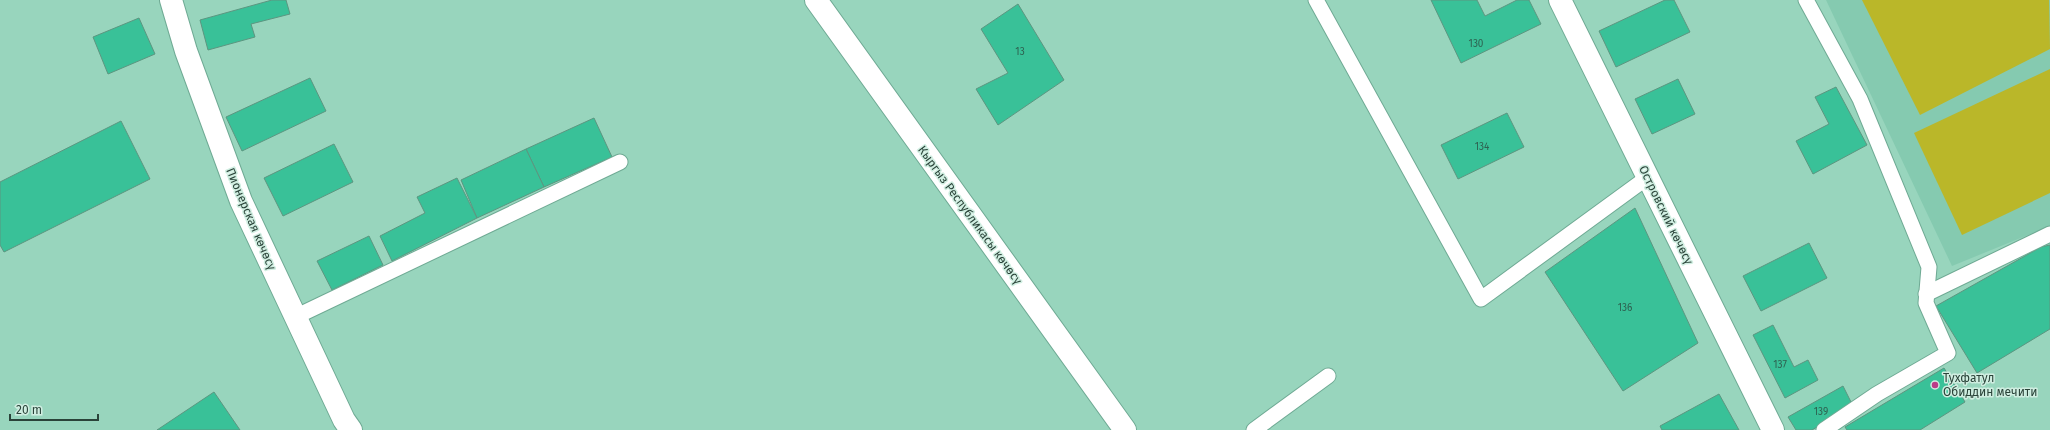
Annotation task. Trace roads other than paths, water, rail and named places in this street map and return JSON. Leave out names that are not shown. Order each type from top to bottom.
[{"type":"street","name":"Пионерская көчөсү","points":[[171,0],[186,51],[241,201],[295,317],[342,427]]},
{"type":"street","name":"Кыргыз Республикасы көчөсү","points":[[816,0],[1125,430]]},
{"type":"street","name":"Островский көчөсү","points":[[1560,0],[1773,430]]},
{"type":"lane","points":[[1316,0],[1480,299],[1648,177]]},
{"type":"lane","points":[[1806,0],[1860,99],[1929,267],[1926,303],[1948,353],[1877,394],[1824,430]]},
{"type":"lane","points":[[295,317],[620,162]]},
{"type":"lane","points":[[1926,294],[2050,234]]},
{"type":"lane","points":[[1254,430],[1328,376]]},
{"type":"place","name":"Тухфатул Обиддин мечити","points":[[1935,385]]}]
